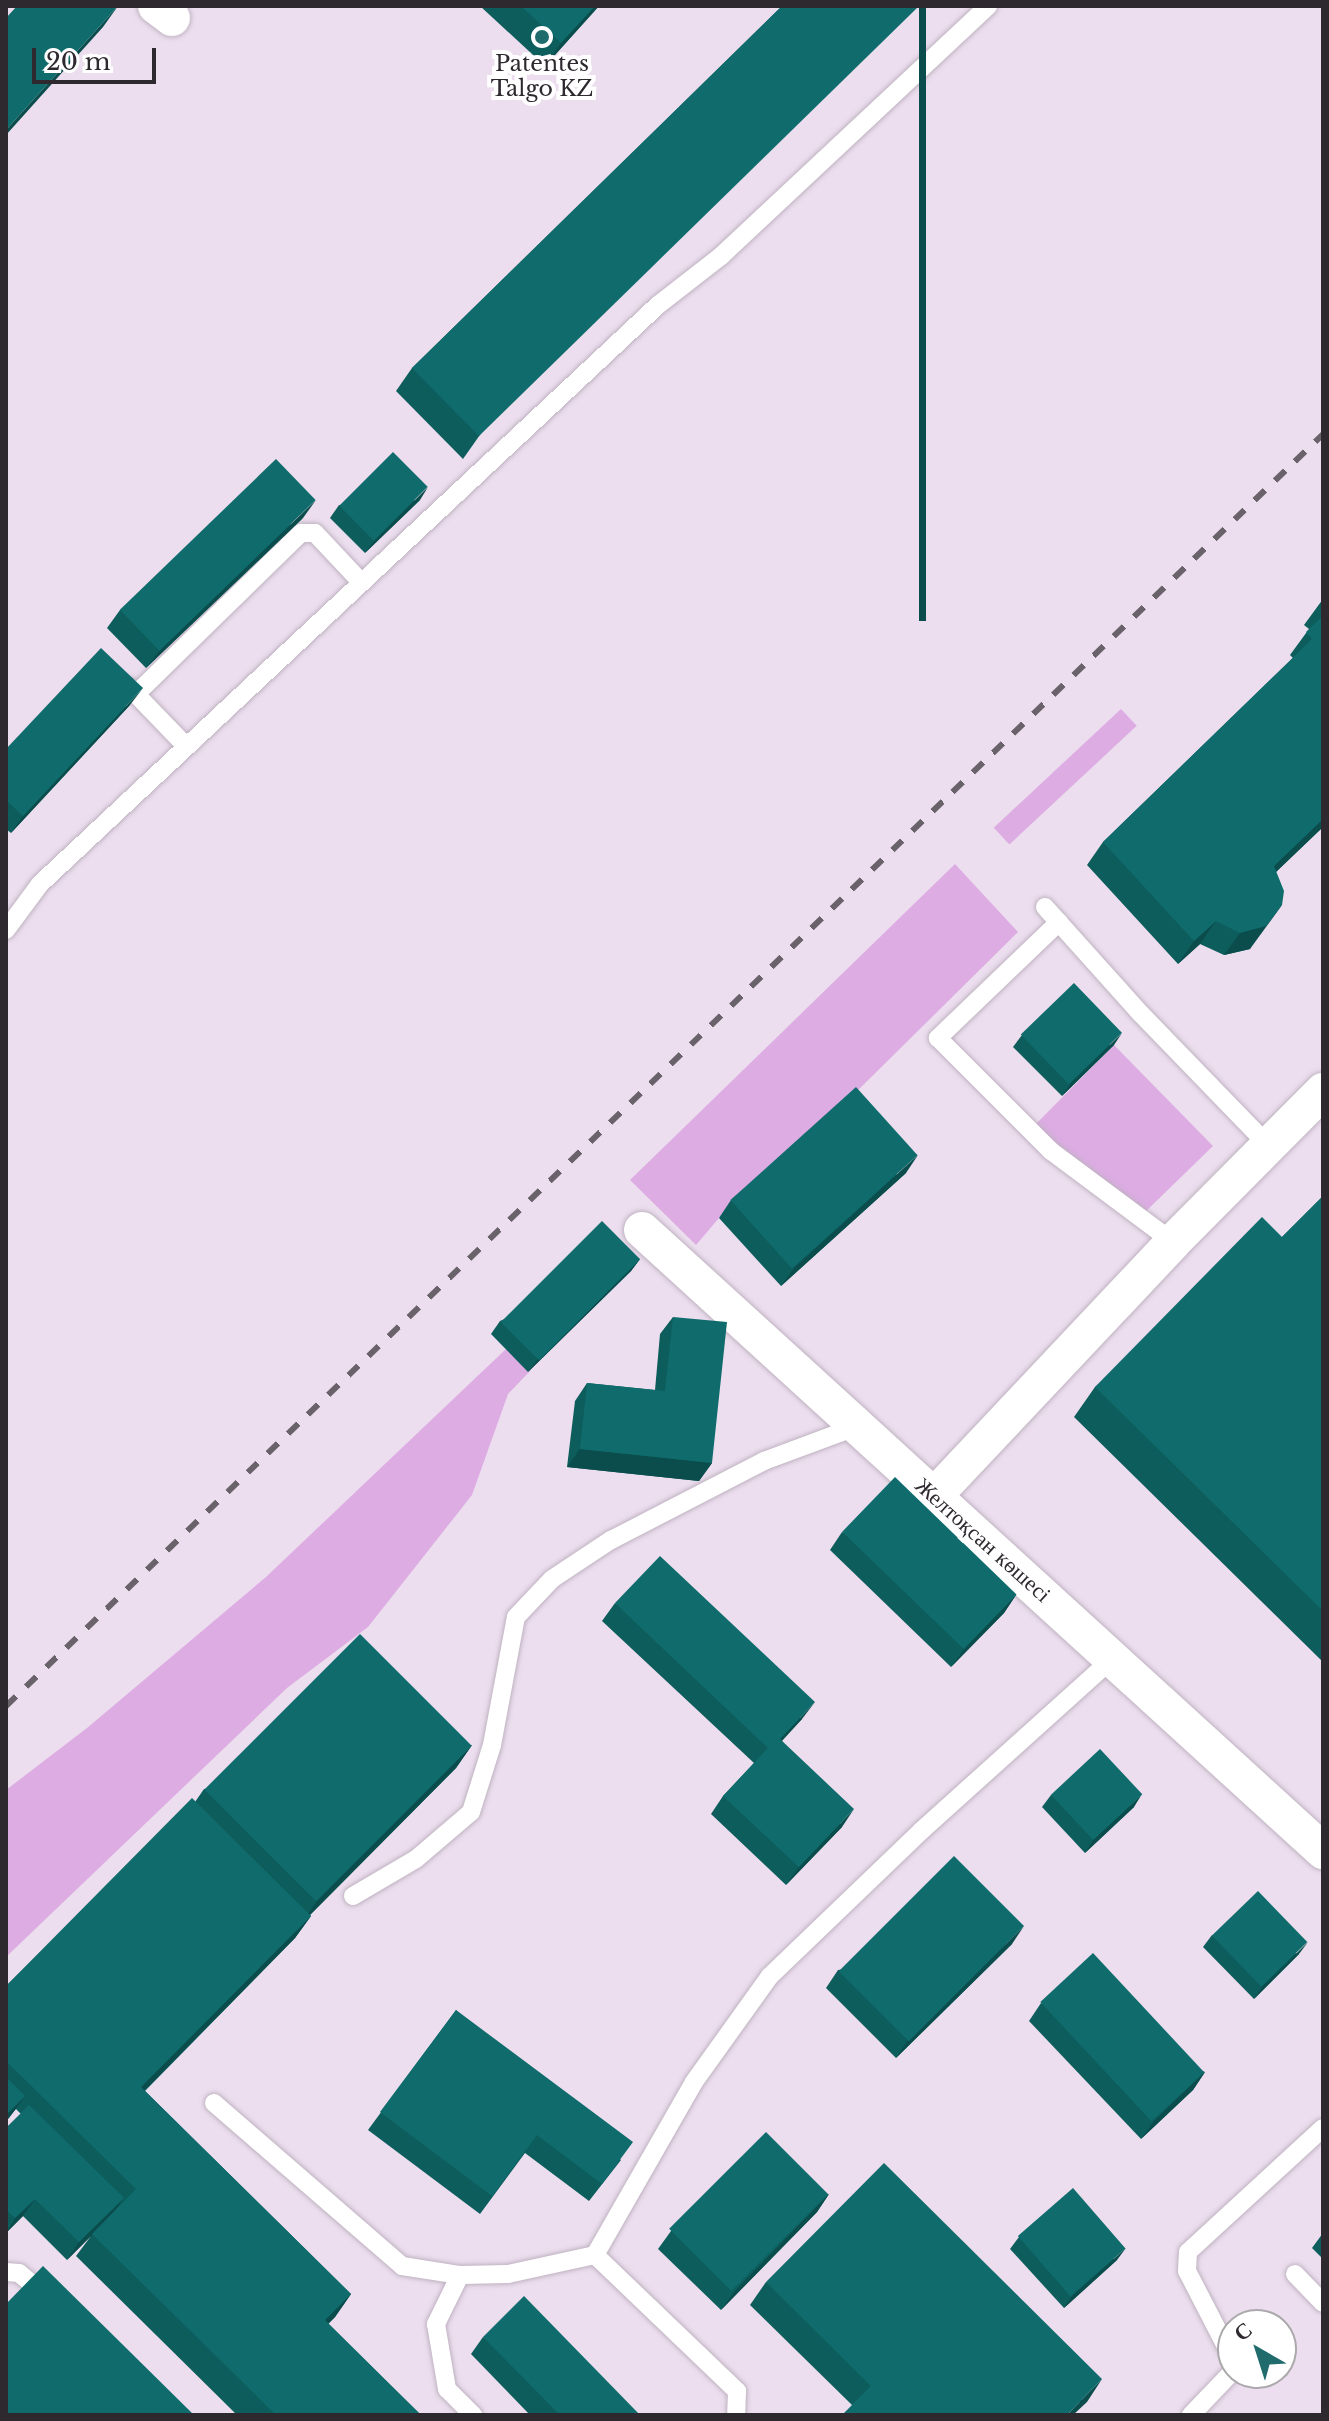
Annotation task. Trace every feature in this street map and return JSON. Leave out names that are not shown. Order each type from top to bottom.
[{"type":"street","points":[[935,1495],[1173,1242],[1323,1091]]},
{"type":"street","name":"Желтоқсан көшесі","points":[[642,1230],[1323,1851]]},
{"type":"lane","points":[[6,930],[40,884],[186,746],[658,305],[721,256],[988,6]]},
{"type":"lane","points":[[136,694],[301,533],[315,533],[361,582]]},
{"type":"lane","points":[[118,676],[186,746]]},
{"type":"lane","points":[[1045,907],[1141,1014],[1268,1145]]},
{"type":"lane","points":[[1059,922],[938,1038],[1051,1151],[1173,1242]]},
{"type":"lane","points":[[353,1896],[416,1859],[471,1812],[492,1745],[516,1617],[552,1579],[611,1540],[764,1461],[858,1426]]},
{"type":"lane","points":[[214,2103],[402,2266],[460,2275],[508,2274],[595,2255],[694,2082],[770,1976],[921,1831],[1113,1658]]},
{"type":"lane","points":[[1217,2329],[1187,2271],[1188,2252],[1323,2128]]},
{"type":"lane","points":[[595,2255],[737,2391],[736,2415]]},
{"type":"lane","points":[[6,2272],[19,2273],[66,2313]]},
{"type":"lane","points":[[1295,2274],[1323,2303]]},
{"type":"lane","points":[[460,2275],[436,2324],[447,2389],[473,2415]]},
{"type":"lane","points":[[1191,2415],[1217,2388]]},
{"type":"shaded area","points":[[1121,709],[1137,726],[1009,844],[994,828]]},
{"type":"shaded area","points":[[955,864],[1018,932],[843,1105],[719,1218],[696,1245],[630,1180]]},
{"type":"shaded area","points":[[1114,1045],[1213,1146],[1140,1217],[1029,1131]]},
{"type":"shaded area","points":[[506,1349],[531,1370],[508,1394],[472,1495],[368,1627],[287,1688],[6,1957],[6,1790],[87,1728],[266,1577]]},
{"type":"building","points":[[17,6],[118,6],[6,130],[6,18]]},
{"type":"building","points":[[521,6],[595,6],[561,43]]},
{"type":"building","points":[[782,6],[919,6],[479,436],[412,368]]},
{"type":"building","points":[[393,452],[428,487],[374,540],[339,506]]},
{"type":"building","points":[[276,459],[316,500],[159,651],[120,610]]},
{"type":"building","points":[[1323,616],[1323,819],[1274,866],[1284,891],[1282,905],[1266,926],[1240,933],[1216,921],[1194,941],[1103,842],[1312,639],[1306,632]]},
{"type":"building","points":[[101,648],[143,688],[23,816],[6,800],[6,749]]},
{"type":"building","points":[[1074,983],[1122,1033],[1069,1084],[1021,1034]]},
{"type":"building","points":[[856,1087],[918,1155],[792,1268],[730,1200]]},
{"type":"building","points":[[1323,1196],[1323,1278],[1282,1237]]},
{"type":"building","points":[[1262,1217],[1323,1278],[1323,1611],[1095,1387]]},
{"type":"building","points":[[602,1221],[640,1259],[539,1360],[501,1322]]},
{"type":"building","points":[[673,1317],[727,1322],[712,1463],[580,1449],[587,1383],[665,1391]]},
{"type":"building","points":[[895,1477],[1017,1594],[964,1649],[842,1532]]},
{"type":"building","points":[[660,1556],[815,1702],[780,1739],[854,1809],[799,1867],[723,1796],[768,1748],[615,1603]]},
{"type":"building","points":[[360,1634],[472,1746],[316,1901],[204,1790]]},
{"type":"building","points":[[1100,1749],[1142,1794],[1093,1840],[1051,1795]]},
{"type":"building","points":[[192,1798],[311,1916],[141,2087],[351,2294],[325,2320],[421,2415],[276,2415],[92,2234],[136,2189],[6,2061],[6,1986]]},
{"type":"building","points":[[954,1856],[1024,1926],[909,2041],[839,1971]]},
{"type":"building","points":[[1258,1891],[1307,1942],[1261,1987],[1212,1935]]},
{"type":"building","points":[[1093,1953],[1204,2072],[1152,2121],[1040,2002]]},
{"type":"building","points":[[456,2010],[633,2142],[602,2184],[537,2135],[492,2196],[380,2112]]},
{"type":"building","points":[[6,2077],[25,2096],[6,2115]]},
{"type":"building","points":[[29,2105],[124,2198],[79,2242],[35,2199],[15,2218],[6,2210],[6,2128]]},
{"type":"building","points":[[766,2132],[828,2194],[731,2291],[669,2229]]},
{"type":"building","points":[[884,2163],[1102,2379],[1067,2415],[842,2415],[871,2386],[766,2282]]},
{"type":"building","points":[[1073,2188],[1125,2248],[1070,2296],[1018,2236]]},
{"type":"building","points":[[43,2266],[194,2415],[6,2415],[6,2304]]},
{"type":"building","points":[[524,2296],[640,2415],[560,2415],[483,2337]]},
{"type":"railway","points":[[6,1706],[1323,434]]},
{"type":"place","name":"Patentes Talgo KZ","points":[[542,37]]}]
